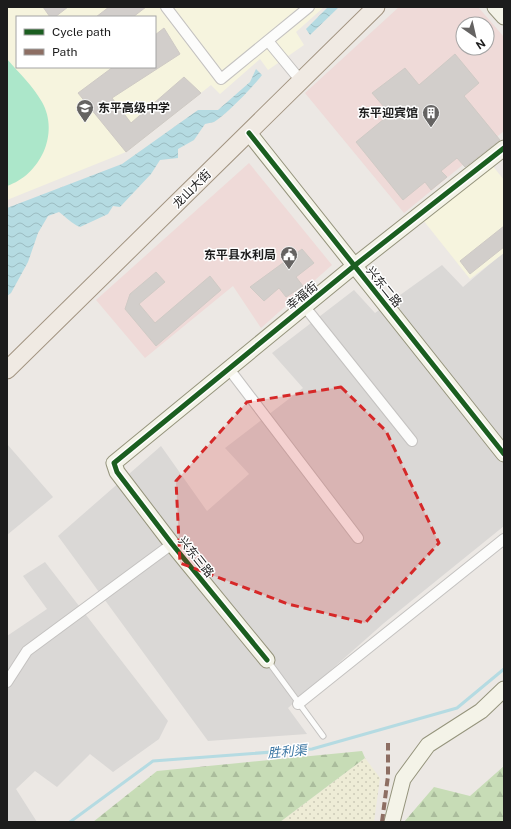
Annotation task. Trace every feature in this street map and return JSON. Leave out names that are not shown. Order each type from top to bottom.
[{"type":"main road","name":"龙山大街","points":[[7,356],[153,216],[364,7]]},
{"type":"main road","name":"龙山大街","points":[[7,370],[376,7]]},
{"type":"street","points":[[166,7],[221,80],[309,7]]},
{"type":"street","points":[[495,7],[504,17]]},
{"type":"street","points":[[268,41],[296,75]]},
{"type":"street","name":"兴东二路","points":[[249,133],[504,454]]},
{"type":"street","name":"幸福街","points":[[114,463],[354,266],[504,148]]},
{"type":"street","points":[[305,307],[412,441]]},
{"type":"street","points":[[229,369],[358,538]]},
{"type":"street","name":"兴东三路","points":[[114,463],[117,472],[172,544],[267,660]]},
{"type":"street","points":[[298,704],[504,539]]},
{"type":"street","points":[[7,682],[27,651],[172,544]]},
{"type":"street","points":[[392,822],[403,778],[428,745],[481,711],[504,689]]},
{"type":"lane","points":[[267,660],[322,736]]},
{"type":"highlighted area","points":[[341,387],[386,431],[439,543],[365,623],[288,604],[180,563],[176,481],[247,402]]},
{"type":"shaded area","name":"东平高级中学","points":[[7,7],[324,7],[296,32],[304,45],[268,70],[260,59],[220,94],[211,85],[126,152],[7,200]]},
{"type":"shaded area","points":[[399,7],[478,7],[486,16],[455,16],[455,56],[495,56],[495,27],[504,37],[504,131],[404,213],[305,93]]},
{"type":"shaded area","points":[[249,163],[332,265],[261,328],[233,286],[145,358],[96,300]]},
{"type":"shaded area","points":[[492,165],[504,180],[504,253],[470,279],[423,220]]},
{"type":"shaded area","points":[[504,252],[504,526],[384,623],[288,708],[307,734],[208,741],[58,536],[161,446],[207,511],[249,474],[225,448],[303,388],[272,353],[354,290],[375,313],[442,265],[463,287]]},
{"type":"shaded area","points":[[7,444],[53,497],[7,535]]},
{"type":"shaded area","points":[[45,562],[168,721],[159,739],[113,772],[90,754],[57,787],[35,771],[16,789],[37,822],[7,822],[7,636],[47,609],[23,576]]},
{"type":"shaded area","points":[[365,758],[380,778],[374,822],[280,822]]},
{"type":"green space","points":[[7,59],[30,85],[42,102],[47,114],[49,127],[48,140],[44,152],[37,163],[29,173],[19,181],[7,186]]},
{"type":"green space","points":[[362,751],[365,758],[280,822],[93,822],[157,771]]},
{"type":"green space","points":[[504,766],[504,822],[404,822],[434,787],[470,796]]},
{"type":"water","points":[[328,7],[339,7],[310,35],[306,29]]},
{"type":"water","points":[[256,69],[262,75],[240,100],[214,122],[205,124],[194,140],[178,149],[178,158],[160,160],[151,174],[120,207],[113,206],[108,214],[80,227],[59,212],[48,216],[38,233],[28,262],[11,293],[7,296],[7,208],[122,164],[198,110],[218,110],[250,82]]},
{"type":"building","points":[[43,7],[68,7],[56,16],[49,16]]},
{"type":"building","points":[[109,7],[146,7],[134,16],[97,16]]},
{"type":"building","points":[[164,28],[180,54],[112,98],[131,123],[184,77],[201,93],[126,152],[78,93],[112,68],[156,68],[156,34]]},
{"type":"building","name":"东平迎宾馆","points":[[455,54],[455,56],[457,56],[479,83],[464,96],[500,140],[465,167],[457,158],[441,171],[447,177],[431,190],[425,182],[403,200],[356,142],[390,114],[372,93],[405,68],[419,85]]},
{"type":"building","points":[[504,226],[504,247],[470,274],[460,261]]},
{"type":"building","name":"东平县水利局","points":[[302,249],[314,263],[296,277],[303,286],[286,297],[279,288],[264,301],[250,287]]},
{"type":"building","points":[[156,272],[165,282],[139,304],[155,323],[210,276],[221,290],[156,346],[125,309],[130,294]]},
{"type":"waterway","name":"胜利渠","points":[[70,822],[153,761],[312,749],[457,708],[504,669]]},
{"type":"marked path","points":[[382,822],[388,776],[388,743]]},
{"type":"cycle path","points":[[249,133],[504,454]]},
{"type":"cycle path","points":[[267,660],[172,544],[117,472],[114,463],[354,266],[504,148]]},
{"type":"place","name":"东平高级中学","points":[[85,123]]},
{"type":"place","name":"东平迎宾馆","points":[[431,128]]},
{"type":"place","name":"东平县水利局","points":[[289,270]]}]
